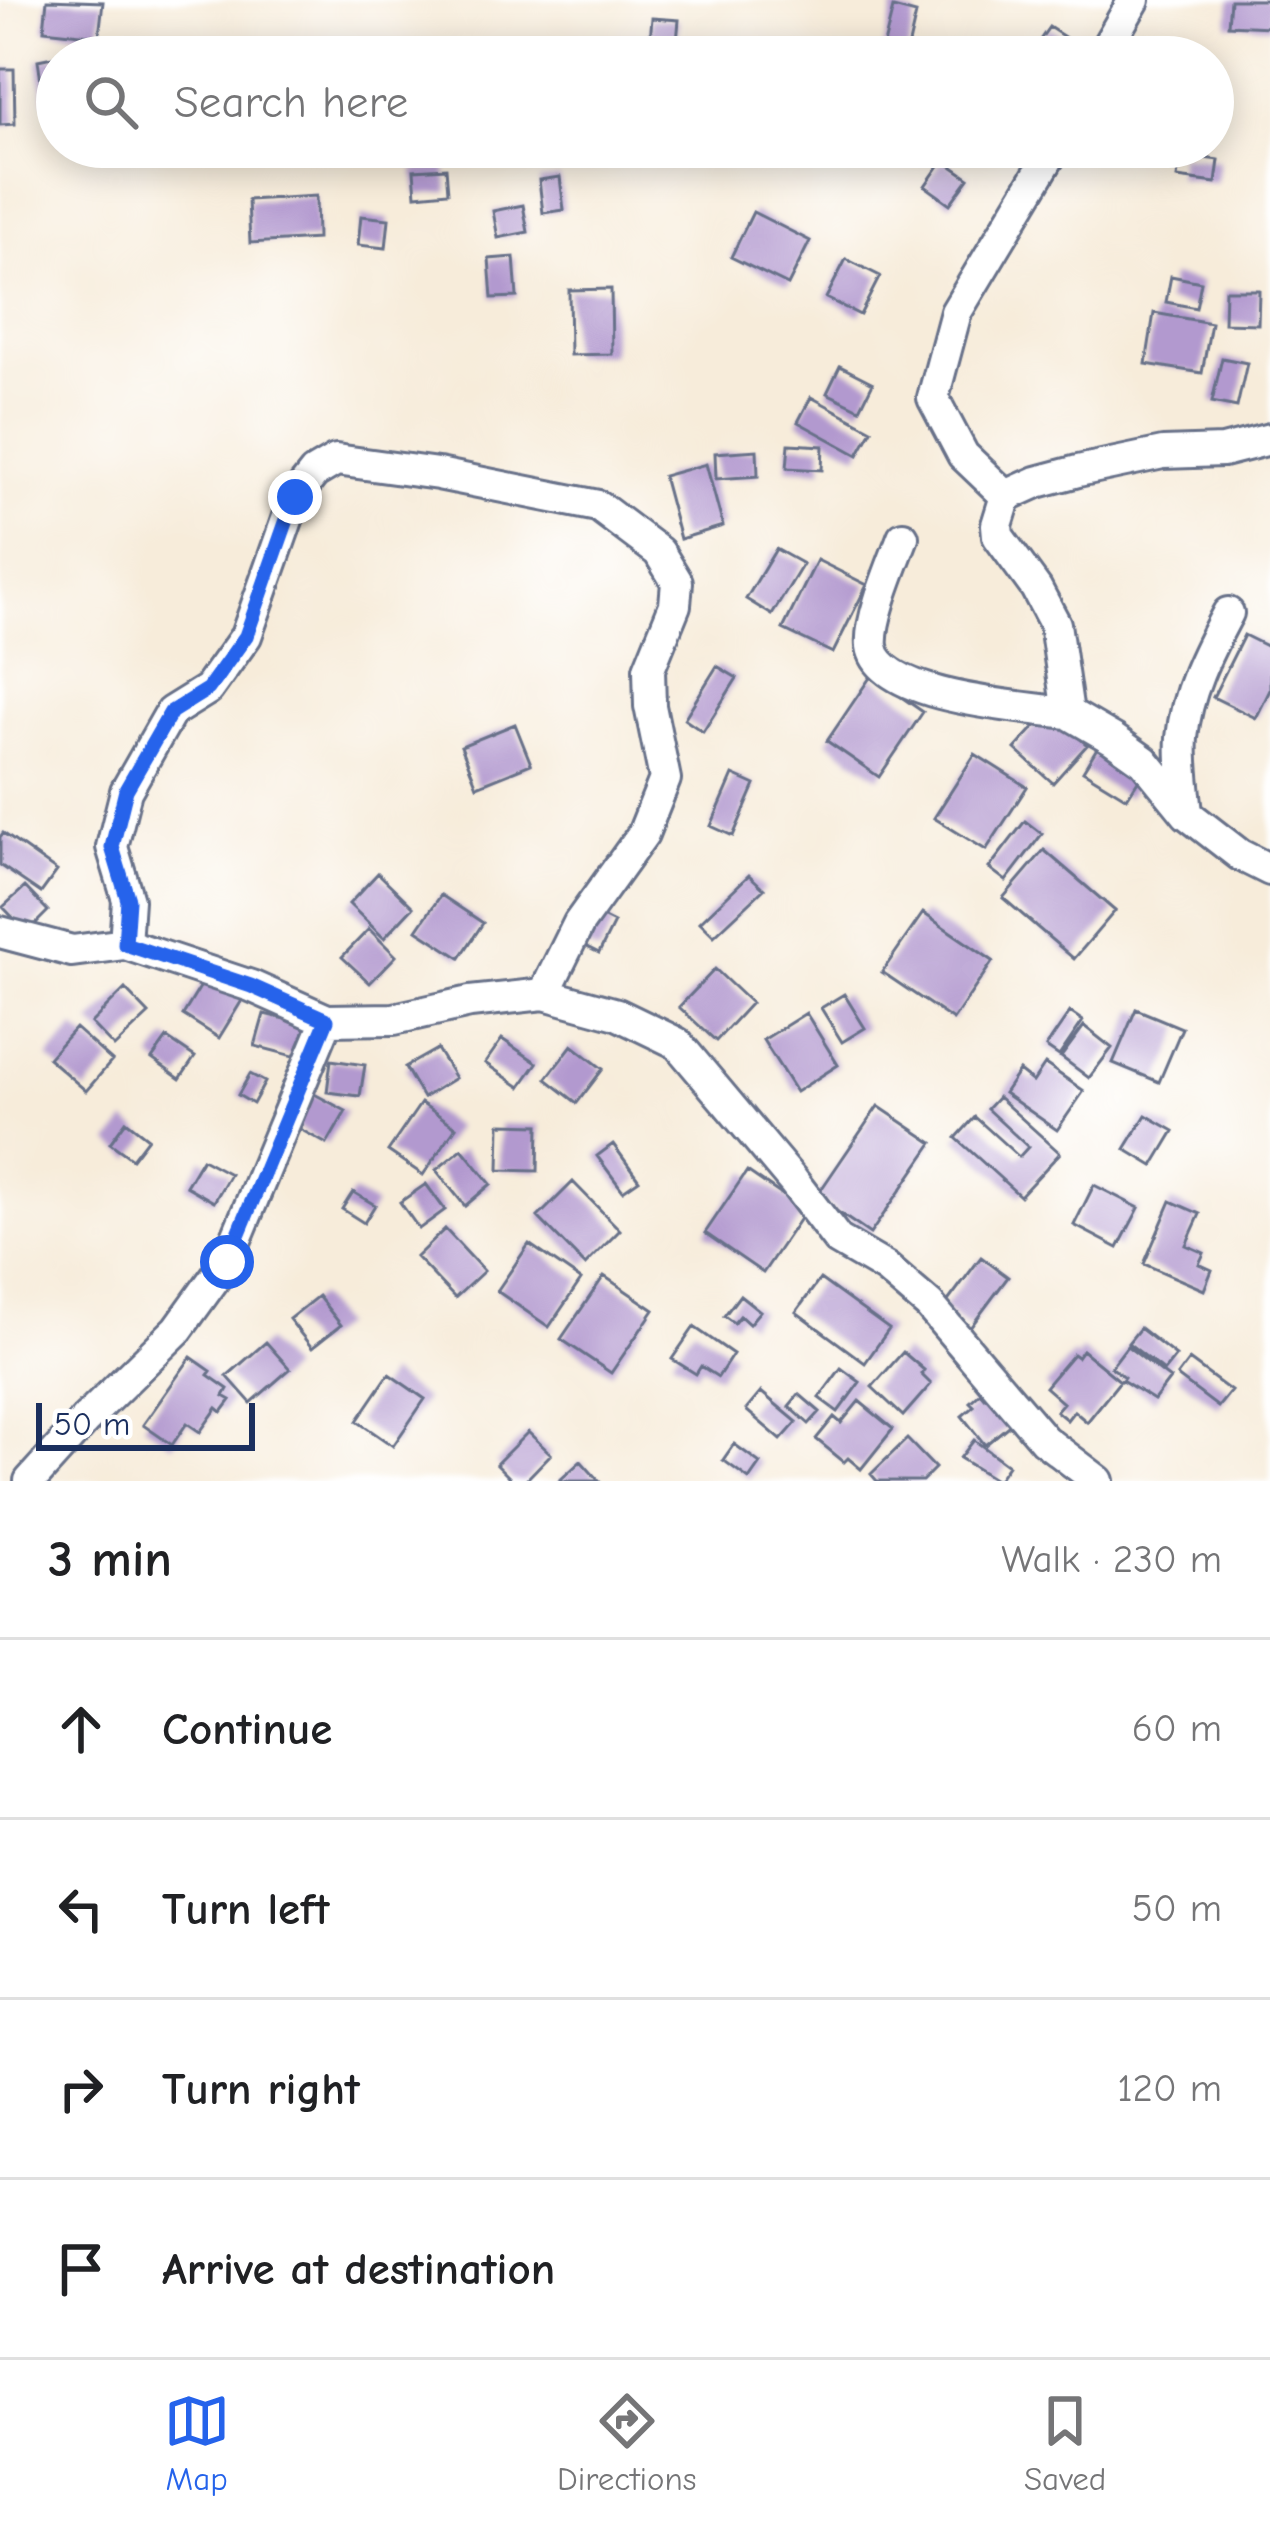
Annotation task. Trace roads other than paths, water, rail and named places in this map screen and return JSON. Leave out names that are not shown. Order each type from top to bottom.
[{"type":"street","points":[[1113,36],[1134,0]]},
{"type":"street","points":[[1006,496],[963,455],[933,398],[956,312],[1042,168]]},
{"type":"street","points":[[1068,712],[1055,624],[1036,588],[998,536],[1006,496],[1078,471],[1163,453],[1223,451],[1270,439]]},
{"type":"street","points":[[125,944],[128,900],[112,847],[126,790],[171,712],[208,689],[246,636],[295,497],[314,473],[336,460],[438,474],[598,506],[659,553],[676,581],[676,605],[649,669],[650,706],[665,779],[643,834],[579,923],[544,994]]},
{"type":"street","points":[[903,538],[872,635],[872,651],[879,662],[904,681],[944,696],[1068,712],[1144,761],[1187,814],[1240,855],[1270,870]]},
{"type":"street","points":[[1187,814],[1182,739],[1190,698],[1228,613]]},
{"type":"street","points":[[0,932],[72,951],[125,944],[251,986],[327,1020],[394,1019],[470,1002],[544,994],[617,1013],[676,1043],[838,1240],[886,1268],[929,1305],[1044,1440],[1098,1481]]},
{"type":"street","points":[[30,1481],[178,1329],[227,1262],[327,1020]]}]
